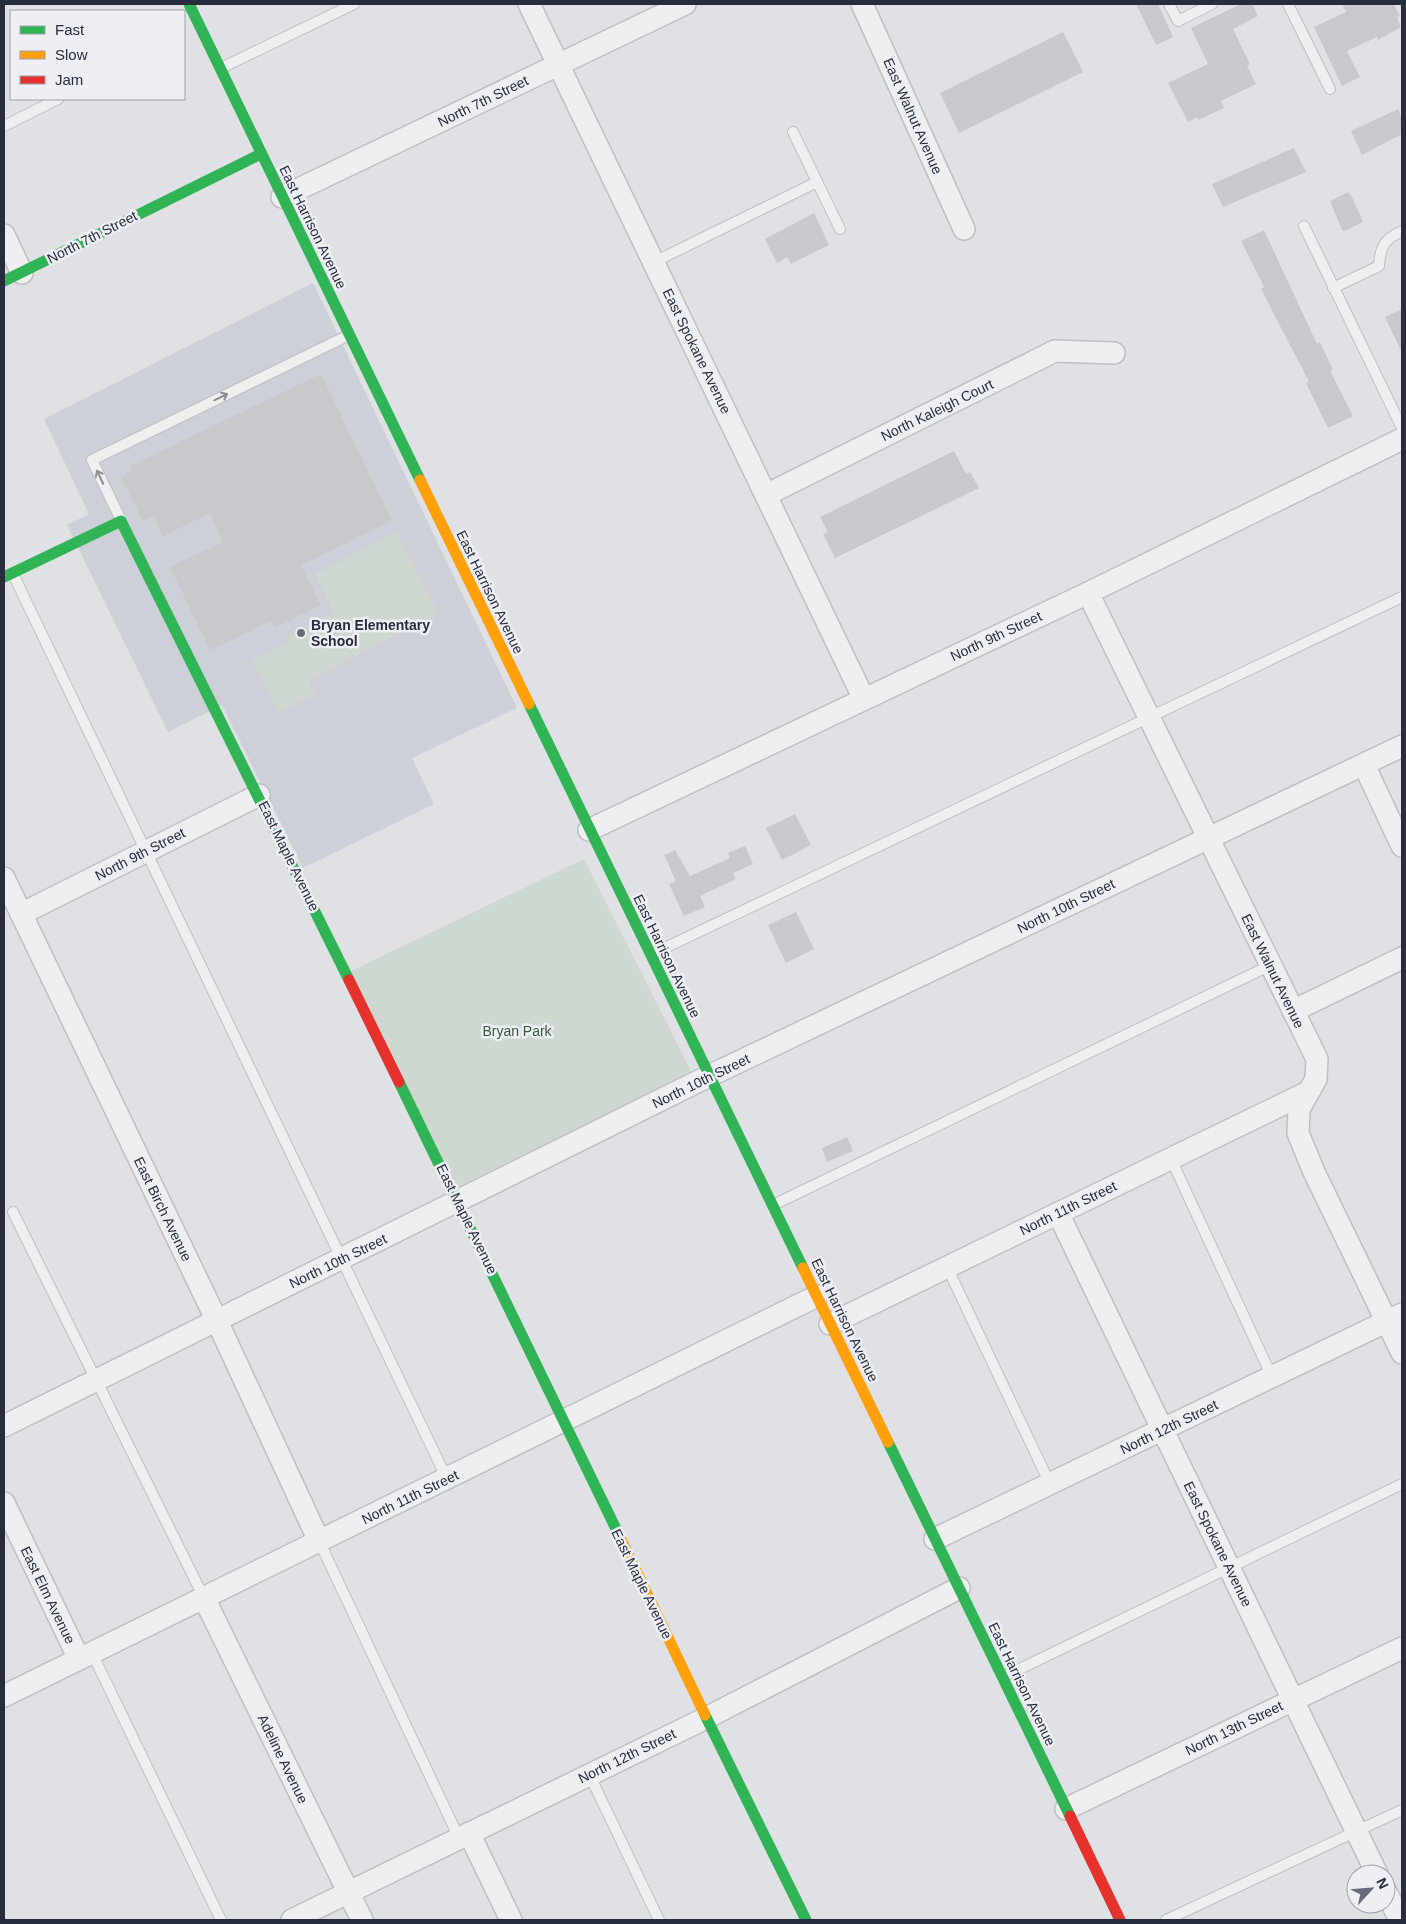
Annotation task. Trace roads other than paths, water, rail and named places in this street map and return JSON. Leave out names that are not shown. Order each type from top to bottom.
[{"type":"street","name":"East Harrison Avenue","points":[[189,4],[197,29],[222,68],[282,198],[1120,1920]]},
{"type":"street","name":"East Spokane Avenue","points":[[529,4],[864,699]]},
{"type":"street","name":"North 7th Street","points":[[282,198],[685,4]]},
{"type":"street","name":"East Walnut Avenue","points":[[862,4],[964,229]]},
{"type":"street","name":"North 7th Street","points":[[13,277],[261,154]]},
{"type":"street","points":[[4,235],[13,277]]},
{"type":"street","name":"North Kaleigh Court","points":[[766,495],[1055,351],[1114,353]]},
{"type":"street","name":"North 9th Street","points":[[589,830],[1088,592],[1402,439]]},
{"type":"street","points":[[8,575],[122,521]]},
{"type":"street","name":"East Maple Avenue","points":[[122,521],[459,1202],[706,1718],[806,1920]]},
{"type":"street","name":"East Walnut Avenue","points":[[1088,592],[1317,1060],[1316,1079],[1306,1093],[1297,1116],[1300,1142],[1395,1318],[1402,1352]]},
{"type":"street","name":"North 10th Street","points":[[4,1426],[459,1202],[709,1076],[1402,746]]},
{"type":"street","points":[[1364,765],[1402,846]]},
{"type":"street","name":"North 9th Street","points":[[21,914],[259,795]]},
{"type":"street","name":"East Birch Avenue","points":[[4,878],[218,1321],[319,1542]]},
{"type":"street","points":[[1293,1011],[1402,958]]},
{"type":"street","name":"North 11th Street","points":[[830,1324],[1306,1093]]},
{"type":"street","name":"East Spokane Avenue","points":[[1058,1213],[1372,1864]]},
{"type":"street","name":"North 11th Street","points":[[4,1696],[817,1296]]},
{"type":"street","name":"North 12th Street","points":[[935,1539],[1395,1318]]},
{"type":"street","name":"East Elm Avenue","points":[[4,1503],[86,1656]]},
{"type":"street","name":"North 12th Street","points":[[292,1920],[706,1718],[958,1588]]},
{"type":"street","name":"Adeline Avenue","points":[[204,1598],[362,1920]]},
{"type":"street","name":"North 13th Street","points":[[1066,1809],[1402,1648]]},
{"type":"street","points":[[464,1836],[511,1920]]},
{"type":"lane","points":[[222,68],[354,4]]},
{"type":"lane","points":[[1169,4],[1178,21],[1212,4]]},
{"type":"lane","points":[[1288,4],[1330,89]]},
{"type":"lane","points":[[4,126],[56,100]]},
{"type":"lane","points":[[793,132],[840,229]]},
{"type":"lane","points":[[654,262],[817,182]]},
{"type":"lane","points":[[1304,226],[1402,428]]},
{"type":"lane","points":[[1333,288],[1379,266],[1380,254],[1388,238],[1402,231]]},
{"type":"lane","points":[[122,521],[92,460],[349,334]]},
{"type":"lane","points":[[8,575],[146,851],[448,1479]]},
{"type":"lane","points":[[650,955],[1402,597]]},
{"type":"lane","points":[[773,1205],[1270,965]]},
{"type":"lane","points":[[1171,1159],[1272,1377]]},
{"type":"lane","points":[[13,1212],[204,1598]]},
{"type":"lane","points":[[947,1267],[1050,1484]]},
{"type":"lane","points":[[1002,1678],[1229,1566],[1402,1484]]},
{"type":"lane","points":[[319,1542],[464,1836]]},
{"type":"lane","points":[[86,1656],[222,1920]]},
{"type":"lane","points":[[589,1774],[659,1920]]},
{"type":"lane","points":[[1166,1920],[1402,1810]]},
{"type":"place","name":"Bryan Elementary School","points":[[301,633]]},
{"type":"park label","name":"Bryan Park","points":[[517,1031]]}]
